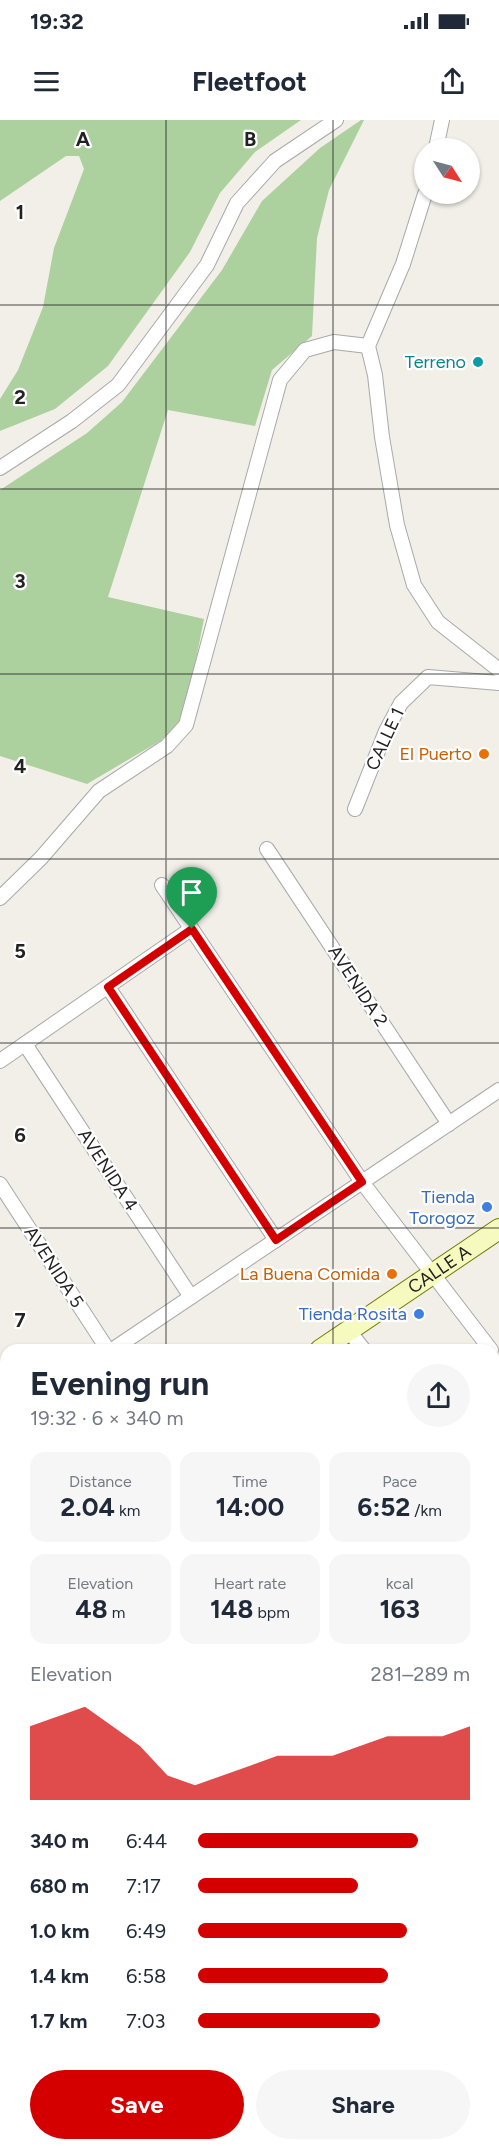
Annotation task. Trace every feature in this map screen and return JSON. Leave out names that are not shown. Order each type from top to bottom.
[{"type":"street","points":[[0,468],[72,421],[118,385],[207,265],[237,203],[275,161],[336,120]]},
{"type":"street","points":[[438,138],[442,120]]},
{"type":"street","points":[[422,204],[403,264],[368,346],[375,375],[396,525],[414,585],[438,622],[499,670]]},
{"type":"street","points":[[0,898],[41,858],[99,790],[167,746],[186,725],[280,380],[305,350],[334,342],[368,346]]},
{"type":"street","name":"CALLE 1","points":[[355,809],[386,731],[401,703],[428,677],[477,679],[499,683]]},
{"type":"street","name":"AVENIDA 2","points":[[267,849],[449,1124]]},
{"type":"street","points":[[162,885],[362,1182],[486,1344]]},
{"type":"street","points":[[0,1060],[192,929]]},
{"type":"street","points":[[108,987],[276,1240]]},
{"type":"street","name":"AVENIDA 4","points":[[25,1044],[190,1297]]},
{"type":"street","points":[[119,1344],[499,1090]]},
{"type":"street","name":"AVENIDA 5","points":[[0,1184],[106,1344]]},
{"type":"street","name":"CALLE A","points":[[329,1344],[499,1229]]},
{"type":"street","points":[[349,1331],[359,1344]]},
{"type":"green space","points":[[0,120],[301,120],[255,152],[220,193],[190,252],[108,366],[55,409],[0,431],[0,399],[18,370],[43,307],[54,248],[84,169],[79,156],[66,156],[0,201]]},
{"type":"green space","points":[[364,120],[329,190],[317,238],[312,336],[272,370],[255,426],[168,410],[108,597],[204,619],[184,720],[160,741],[87,784],[0,756],[0,490],[87,433],[122,402],[222,270],[262,201],[320,148]]},
{"type":"place","name":"Terreno","points":[[478,362]]},
{"type":"place","name":"El Puerto","points":[[484,754]]},
{"type":"place","name":"Tienda Torogoz","points":[[487,1207]]},
{"type":"place","name":"La Buena Comida","points":[[392,1274]]},
{"type":"place","name":"Tienda Rosita","points":[[419,1314]]},
{"type":"route","points":[[192,929],[362,1182],[276,1240],[108,987],[192,929]]}]
